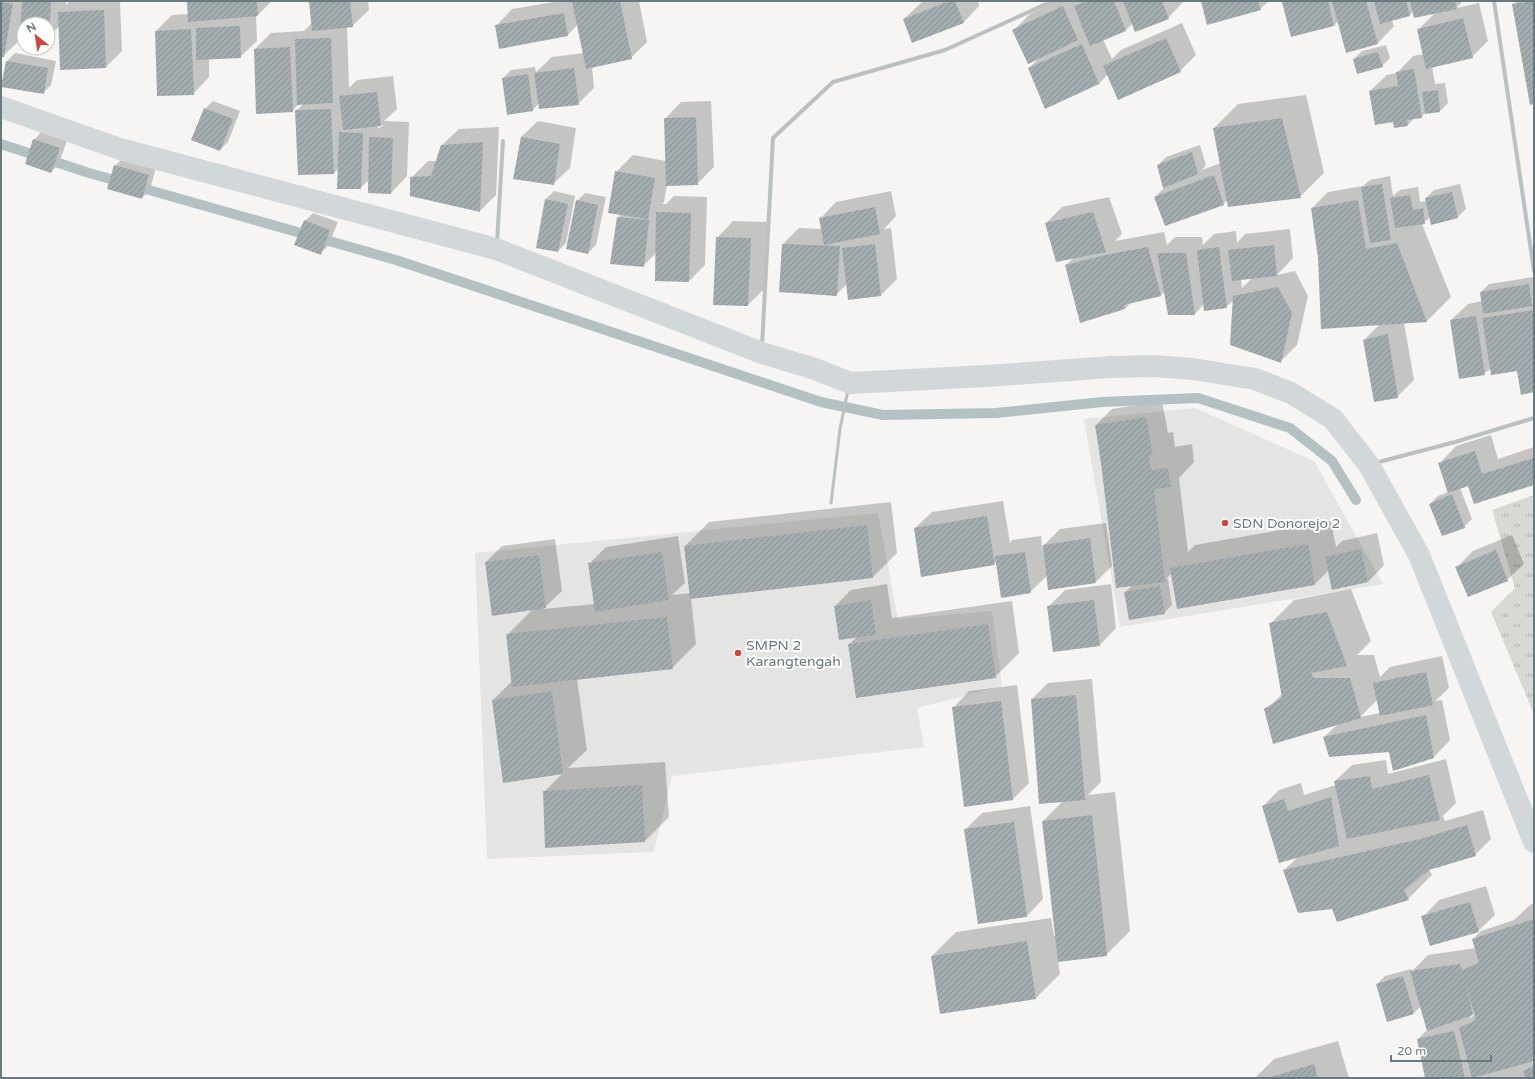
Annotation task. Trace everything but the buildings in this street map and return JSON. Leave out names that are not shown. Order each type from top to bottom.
[{"type":"main road","points":[[1,107],[120,149],[496,249],[762,353],[815,369],[848,391],[987,376],[1111,367],[1154,366],[1193,369],[1255,379],[1291,393],[1333,419],[1369,465],[1419,554],[1534,842]]},
{"type":"street","points":[[762,353],[773,138],[833,82],[945,50],[1053,1]]},
{"type":"street","points":[[1494,1],[1534,271]]},
{"type":"street","points":[[496,249],[503,141]]},
{"type":"street","points":[[1369,465],[1455,442],[1534,418]]},
{"type":"lane","points":[[831,503],[840,429],[848,391]]},
{"type":"shaded area","name":"SDN Donorejo 2","points":[[1195,408],[1314,461],[1383,584],[1120,627],[1084,419]]},
{"type":"shaded area","name":"SMPN 2 Karangtengah","points":[[878,513],[898,619],[992,611],[1002,686],[917,708],[924,747],[672,776],[654,852],[487,859],[475,553]]},
{"type":"green space","points":[[1534,495],[1534,714],[1491,612],[1515,588],[1492,510]]},
{"type":"waterway","points":[[1,144],[89,173],[396,260],[821,402],[883,415],[996,413],[1102,402],[1198,398],[1290,428],[1332,461],[1356,500]]},
{"type":"place","name":"SDN Donorejo 2","points":[[1225,523]]},
{"type":"place","name":"SMPN 2 Karangtengah","points":[[738,653]]}]
